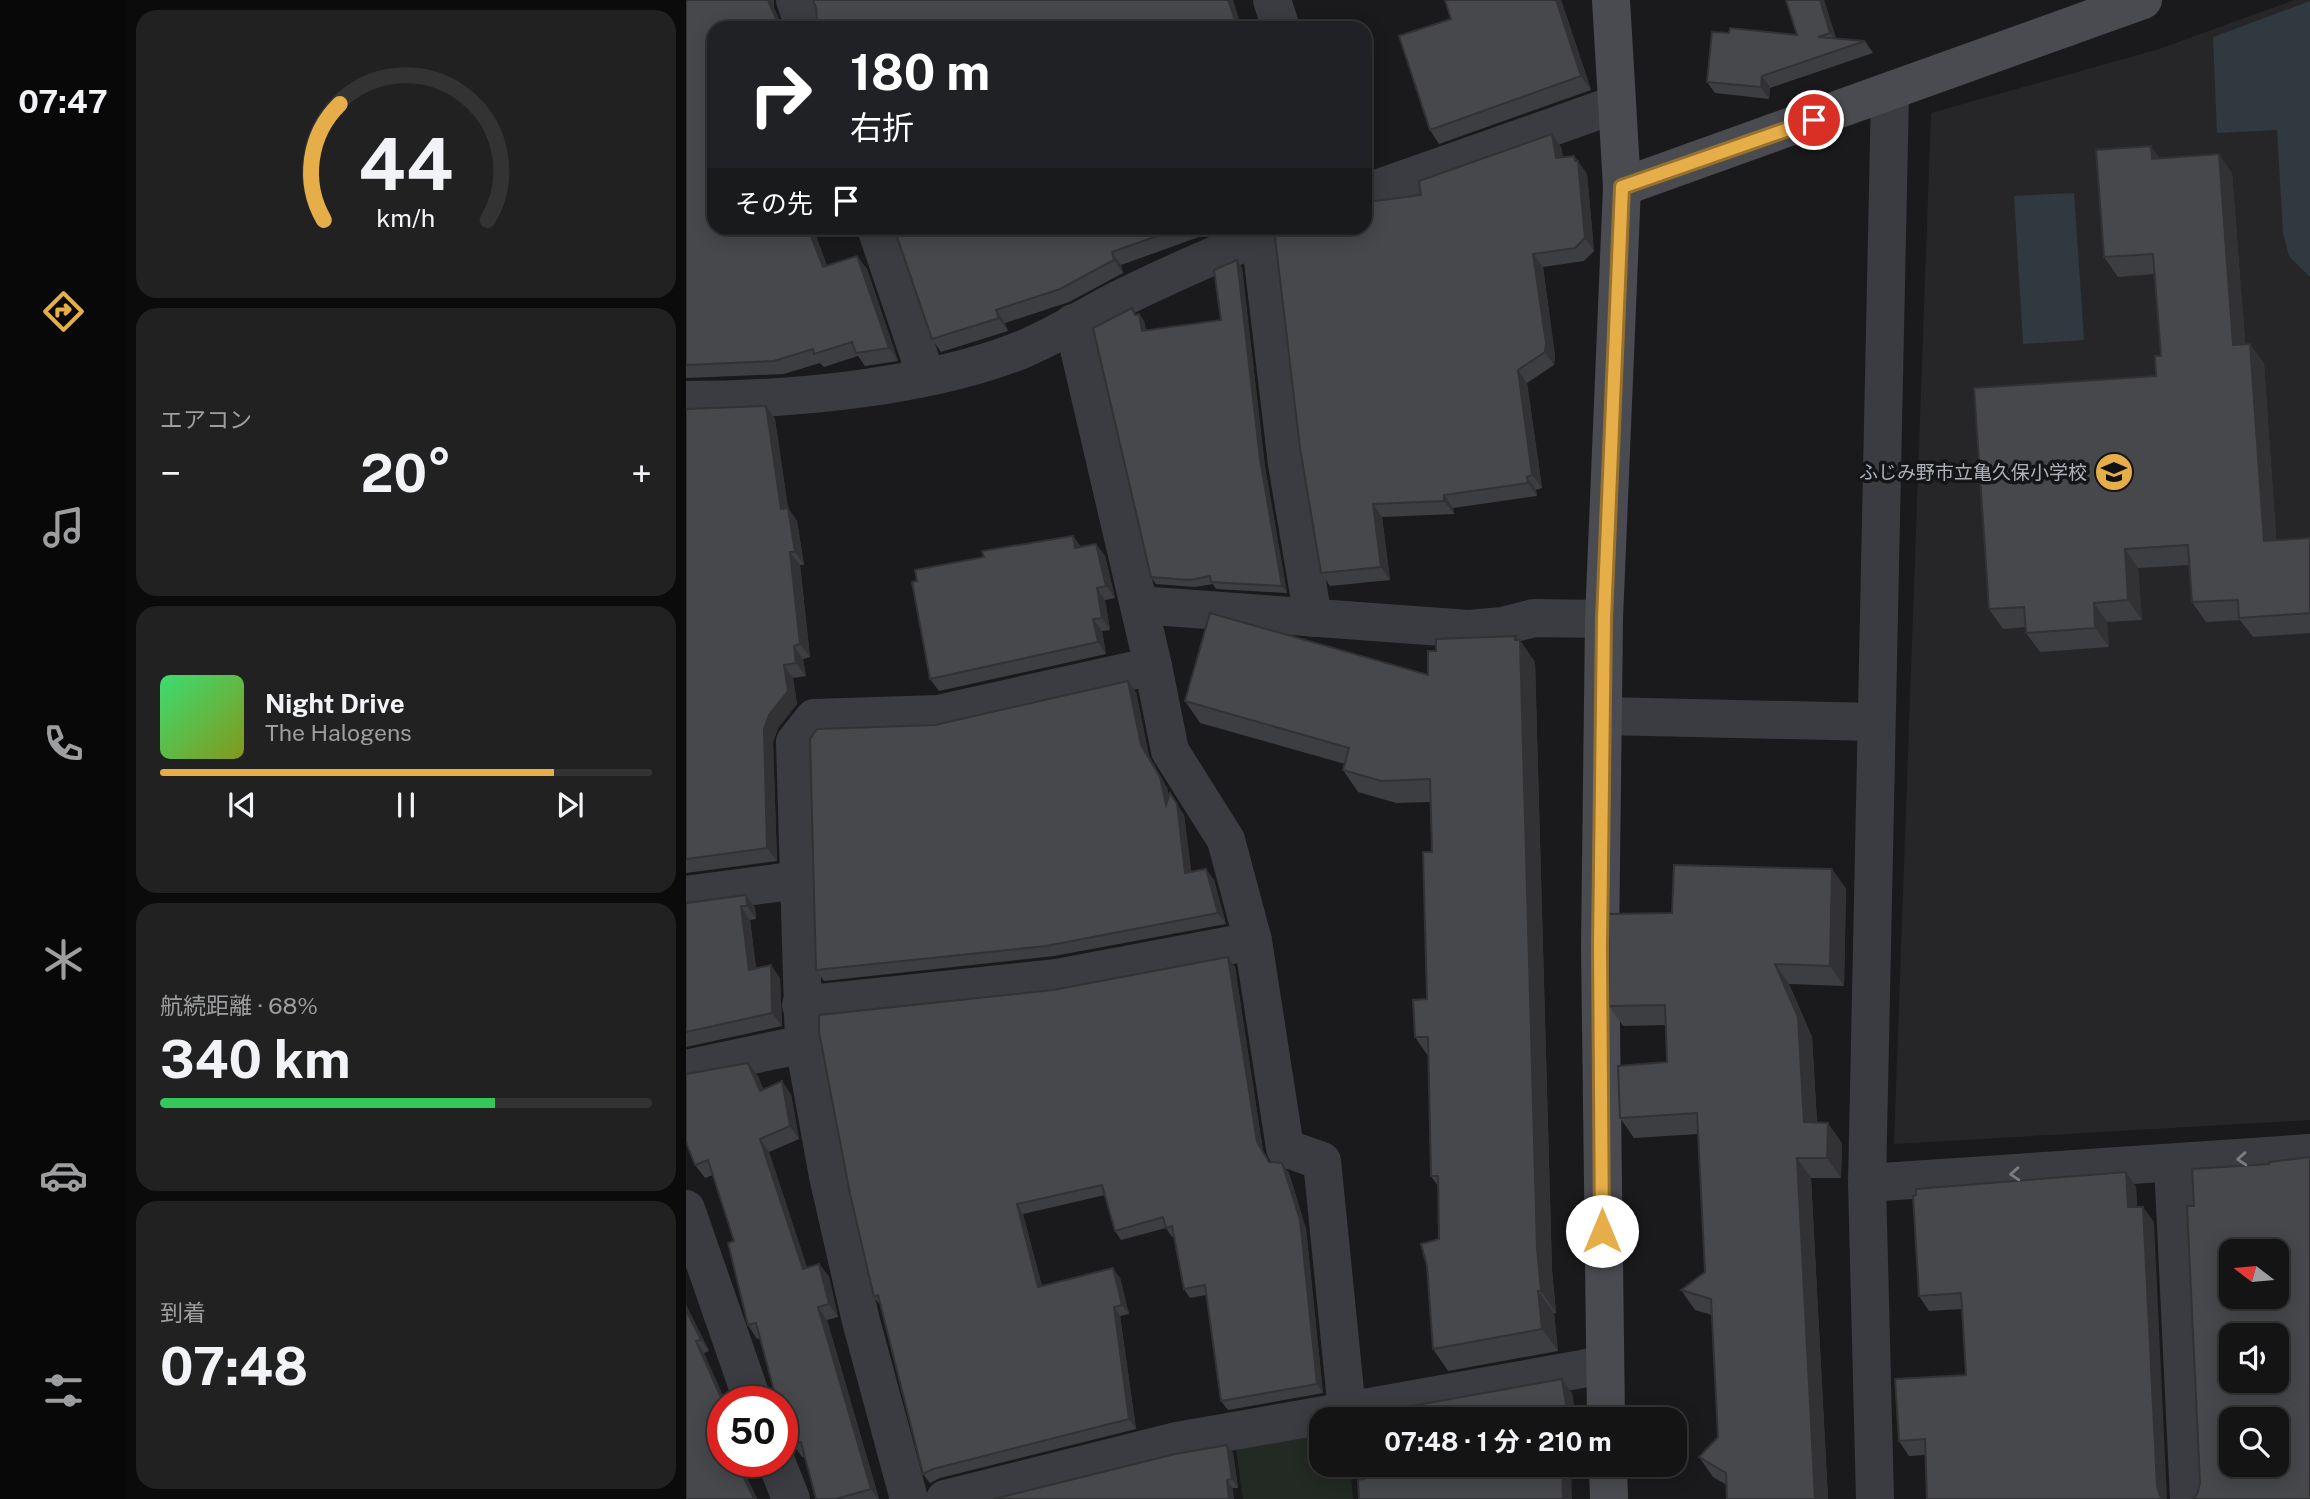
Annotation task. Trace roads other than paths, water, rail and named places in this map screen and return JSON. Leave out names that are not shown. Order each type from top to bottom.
[{"type":"main road","points":[[1606,1407],[1600,959],[1604,619],[1622,187],[1611,0]]},
{"type":"main road","points":[[1622,187],[2143,0]]},
{"type":"main road","points":[[1608,1477],[1609,1499]]},
{"type":"street","points":[[795,0],[802,21]]},
{"type":"street","points":[[1272,0],[1279,21]]},
{"type":"street","points":[[1875,1499],[1867,1183],[1890,93]]},
{"type":"street","points":[[1372,191],[1617,104]]},
{"type":"street","points":[[878,235],[926,376]]},
{"type":"street","points":[[686,400],[817,392],[926,376],[1021,350],[1073,323],[1264,235]]},
{"type":"street","points":[[1270,235],[1287,464],[1313,618]]},
{"type":"street","points":[[1073,323],[1153,666],[1170,751],[1226,840],[1253,941],[1285,1148],[1322,1161],[1348,1407]]},
{"type":"street","points":[[1139,605],[1469,628],[1503,626],[1534,618],[1604,619]]},
{"type":"street","points":[[909,1499],[861,1321],[828,1176],[804,1044],[795,742],[814,718],[938,714],[1153,666]]},
{"type":"street","points":[[1604,716],[1875,722]]},
{"type":"street","points":[[686,895],[799,880]]},
{"type":"street","points":[[801,1005],[1057,978],[1253,941]]},
{"type":"street","points":[[686,1069],[804,1044]]},
{"type":"street","points":[[1867,1183],[2310,1153]]},
{"type":"street","points":[[2173,1164],[2189,1499]]},
{"type":"street","points":[[686,1209],[747,1386]]},
{"type":"street","points":[[1370,1407],[1604,1365]]},
{"type":"street","points":[[945,1499],[1177,1441],[1309,1418]]},
{"type":"street","points":[[782,1477],[791,1499]]},
{"type":"place","name":"ふじみ野市立亀久保小学校","points":[[2114,472]]}]
